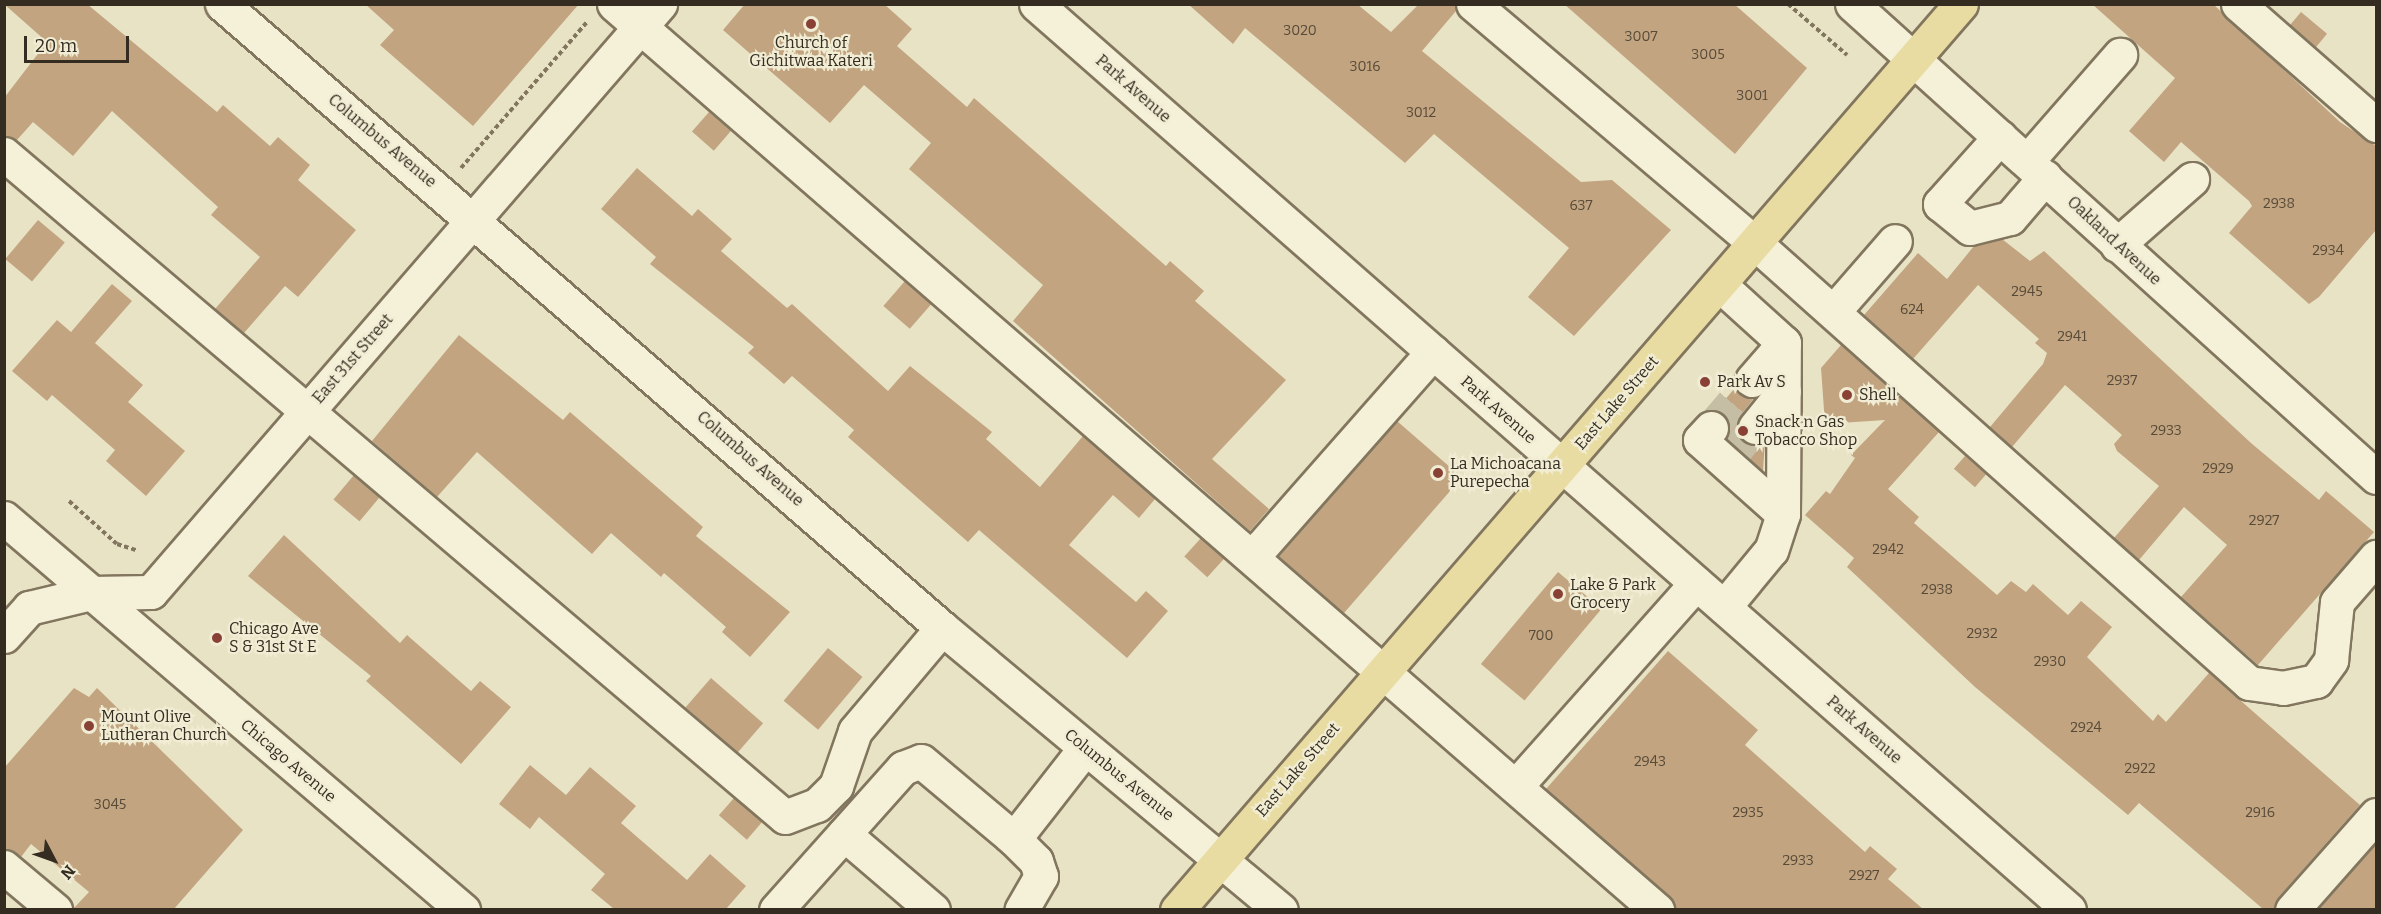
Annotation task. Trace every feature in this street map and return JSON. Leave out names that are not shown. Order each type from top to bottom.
[{"type":"main road","name":"East Lake Street","points":[[1177,909],[1756,244],[1961,4]]},
{"type":"street","name":"Columbus Avenue","points":[[222,4],[475,219],[942,628],[1281,909]]},
{"type":"street","name":"Park Avenue","points":[[1036,4],[2069,909]]},
{"type":"street","points":[[1473,4],[1756,244],[2249,682],[2283,688],[2316,681],[2331,660],[2337,602],[2376,557]]},
{"type":"street","name":"Oakland Avenue","points":[[1852,4],[2036,168],[2116,245],[2376,477]]},
{"type":"street","points":[[2238,4],[2376,125]]},
{"type":"street","points":[[604,9],[651,16],[1253,556],[1657,909]]},
{"type":"street","name":"East 31st Street","points":[[4,636],[29,608],[91,593],[151,592],[651,16]]},
{"type":"street","points":[[2000,137],[1941,204],[1970,228],[2010,218],[2036,168],[2120,55]]},
{"type":"street","points":[[4,154],[785,817],[818,805],[836,786],[855,731],[942,628]]},
{"type":"street","points":[[2116,245],[2192,179]]},
{"type":"street","points":[[1833,312],[1895,241]]},
{"type":"street","points":[[1720,285],[1784,343],[1783,514],[1771,550],[1724,607]]},
{"type":"street","points":[[1752,380],[1784,343]]},
{"type":"street","points":[[1253,556],[1433,352]]},
{"type":"street","points":[[1739,446],[1784,391]]},
{"type":"street","points":[[1711,428],[1700,440],[1739,446],[1783,514]]},
{"type":"street","name":"Chicago Avenue","points":[[4,518],[463,909]]},
{"type":"street","points":[[1516,786],[1696,583]]},
{"type":"street","points":[[1014,839],[1085,748]]},
{"type":"street","points":[[776,909],[903,768],[921,761],[1014,839],[1036,861],[1041,876],[1021,909]]},
{"type":"street","points":[[2292,909],[2376,815]]},
{"type":"street","points":[[844,834],[933,909]]},
{"type":"street","points":[[4,867],[55,909]]},
{"type":"path","points":[[1788,4],[1847,54]]},
{"type":"path","points":[[461,168],[604,9]]},
{"type":"path","points":[[69,501],[117,544],[136,550]]},
{"type":"building","points":[[4,4],[87,4],[217,112],[223,105],[270,146],[278,137],[310,165],[298,180],[356,230],[298,297],[285,286],[244,333],[215,309],[260,257],[211,215],[218,207],[112,111],[73,156],[33,122],[17,140],[4,136],[4,98],[47,42]]},
{"type":"building","points":[[365,4],[579,4],[473,126],[380,45],[394,30]]},
{"type":"building","points":[[745,4],[884,4],[912,29],[897,46],[967,107],[974,98],[1166,266],[1170,261],[1204,291],[1195,301],[1286,380],[1212,459],[1269,509],[1250,531],[1013,321],[1043,285],[909,169],[931,143],[864,85],[830,123],[723,30]]},
{"type":"building","points":[[1188,4],[1357,4],[1391,32],[1419,4],[1455,4],[1456,11],[1422,51],[1581,182],[1612,180],[1671,230],[1574,336],[1528,297],[1569,248],[1434,134],[1405,163],[1245,28],[1233,44]]},
{"type":"building","points":[[1564,4],[1734,4],[1807,68],[1735,154]]},
{"type":"building","points":[[2092,4],[2213,4],[2340,122],[2376,146],[2376,230],[2319,297],[2309,304],[2229,233],[2252,206],[2249,201],[2181,142],[2164,162],[2129,131],[2175,78]]},
{"type":"building","points":[[2301,12],[2327,34],[2316,47],[2290,25]]},
{"type":"building","points":[[709,112],[731,131],[714,151],[692,132]]},
{"type":"building","points":[[637,168],[692,216],[698,209],[732,239],[721,251],[787,308],[792,304],[888,391],[910,366],[992,432],[986,439],[1040,487],[1083,436],[1155,499],[1139,518],[1113,495],[1069,545],[1136,602],[1146,591],[1168,611],[1127,658],[979,530],[968,542],[848,437],[854,430],[792,376],[784,384],[748,353],[754,347],[650,264],[656,257],[601,209]]},
{"type":"building","points":[[38,220],[65,242],[32,282],[5,259]]},
{"type":"building","points":[[2002,239],[2030,261],[2044,251],[2251,443],[2319,500],[2326,491],[2374,532],[2258,665],[2181,597],[2227,545],[2184,507],[2139,560],[2114,538],[2159,486],[2117,451],[2114,444],[2122,435],[2065,385],[2012,447],[1990,427],[2043,364],[2047,353],[2035,343],[2039,339],[1978,285],[1913,359],[1864,315],[1918,253],[1947,279],[1974,246]]},
{"type":"building","points":[[905,281],[931,304],[910,329],[883,306]]},
{"type":"building","points":[[112,284],[132,301],[95,343],[143,385],[128,402],[185,451],[146,496],[106,461],[115,450],[52,395],[47,401],[12,371],[57,320],[71,332]]},
{"type":"building","points":[[459,335],[563,420],[570,412],[703,527],[696,536],[790,612],[750,657],[722,632],[726,627],[664,573],[661,577],[611,533],[592,554],[477,452],[437,497],[372,441]]},
{"type":"building","points":[[1841,345],[1939,432],[1888,489],[1919,517],[1914,523],[1997,595],[2011,581],[2026,592],[2033,584],[2068,615],[2081,601],[2112,627],[2087,657],[2153,721],[2158,714],[2166,722],[2209,673],[2360,805],[2278,898],[2274,909],[2263,909],[2139,803],[2128,815],[1975,687],[1847,567],[1854,558],[1805,515],[1826,491],[1830,494],[1855,458],[1851,455],[1885,420],[1825,424],[1821,368]]},
{"type":"building","points":[[1735,388],[1754,398],[1740,416],[1737,433],[1752,445],[1765,442],[1763,471],[1726,438],[1729,422],[1716,410]]},
{"type":"building","points":[[1397,421],[1462,477],[1344,613],[1279,557]]},
{"type":"building","points":[[1965,456],[1986,474],[1975,487],[1954,469]]},
{"type":"building","points":[[354,475],[380,497],[359,521],[333,500]]},
{"type":"building","points":[[284,535],[400,643],[407,635],[471,691],[480,681],[511,707],[461,764],[366,681],[371,676],[248,576]]},
{"type":"building","points":[[1201,538],[1224,559],[1207,577],[1184,557]]},
{"type":"building","points":[[1558,572],[1602,609],[1525,701],[1481,664]]},
{"type":"building","points":[[828,648],[862,677],[818,730],[784,701]]},
{"type":"building","points":[[1668,651],[1758,730],[1745,745],[1865,852],[1870,846],[1897,869],[1888,879],[1923,909],[1675,909],[1669,896],[1546,789]]},
{"type":"building","points":[[711,678],[763,723],[737,753],[685,707]]},
{"type":"building","points":[[74,688],[89,697],[97,688],[243,830],[174,909],[73,909],[89,892],[31,844],[21,857],[4,849],[4,768]]},
{"type":"building","points":[[530,765],[566,795],[590,767],[636,806],[621,823],[687,880],[710,854],[746,886],[726,909],[614,909],[591,890],[605,874],[539,817],[530,829],[499,804]]},
{"type":"building","points":[[734,798],[762,822],[747,840],[719,815]]},
{"type":"building","points":[[2376,843],[2376,909],[2317,909]]},
{"type":"tunnel","points":[[1711,428],[1752,380]]},
{"type":"tunnel","points":[[1736,450],[1755,427]]},
{"type":"place","name":"Church of Gichitwaa Kateri","points":[[811,24]]},
{"type":"place","name":"Park Av S","points":[[1705,382]]},
{"type":"place","name":"Shell","points":[[1847,395]]},
{"type":"place","name":"Snack n Gas Tobacco Shop","points":[[1743,431]]},
{"type":"place","name":"La Michoacana Purepecha","points":[[1438,473]]},
{"type":"place","name":"Lake & Park Grocery","points":[[1558,594]]},
{"type":"place","name":"Chicago Ave S & 31st St E","points":[[217,638]]},
{"type":"place","name":"Mount Olive Lutheran Church","points":[[89,726]]}]
